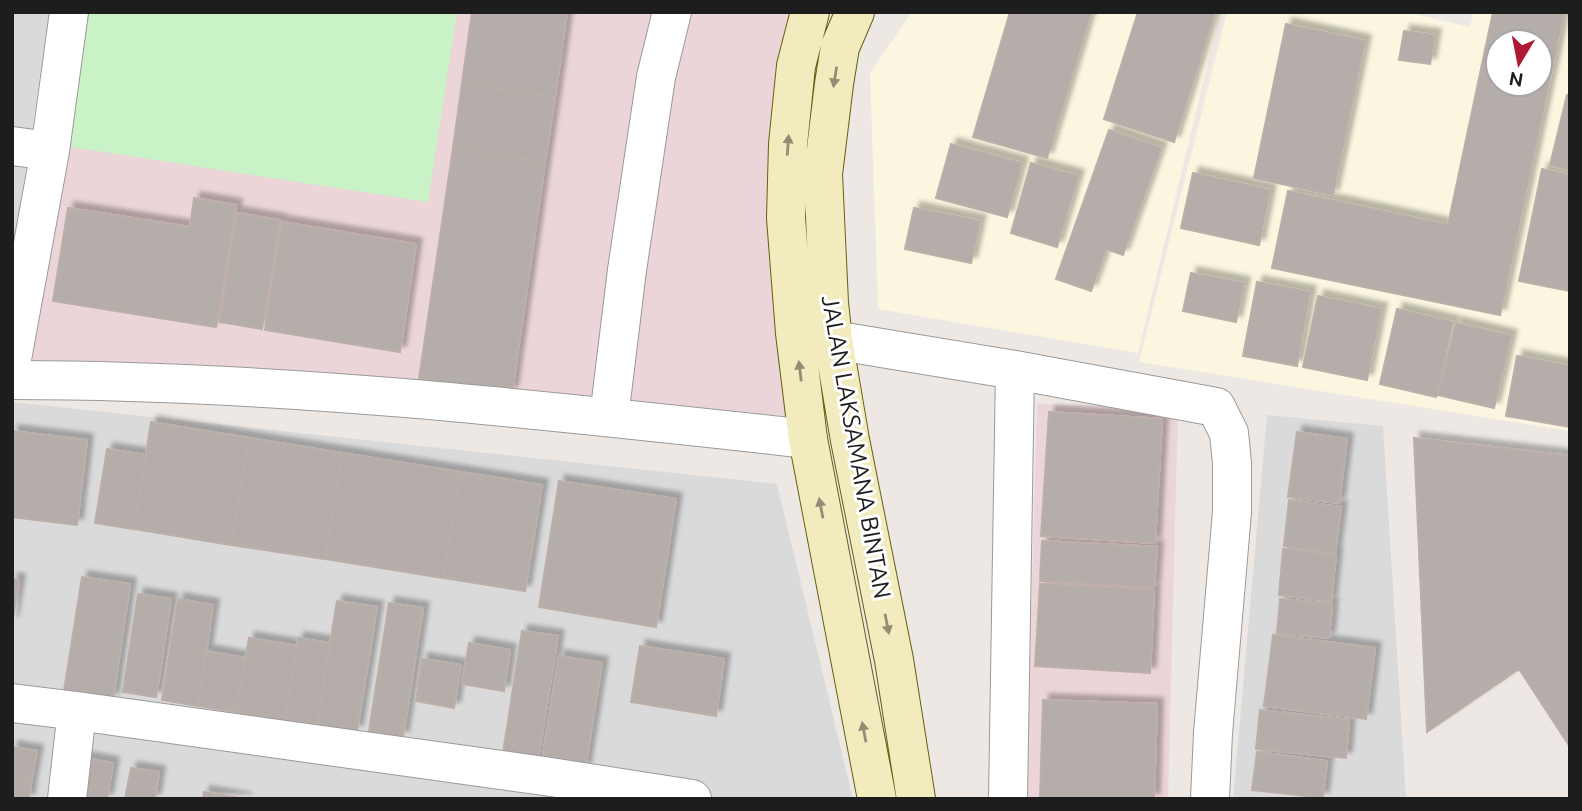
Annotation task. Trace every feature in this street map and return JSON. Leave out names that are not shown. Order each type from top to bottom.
[{"type":"main road","name":"JALAN LAKSAMANA BINTAN","points":[[810,12],[796,66],[788,144],[786,218],[795,333],[808,439],[877,799]]},
{"type":"main road","name":"JALAN LAKSAMANA BINTAN","points":[[855,12],[840,47],[823,174],[829,303],[833,340],[894,660],[916,799]]},
{"type":"street","points":[[12,359],[50,150],[69,12]]},
{"type":"street","points":[[609,417],[627,270],[656,77],[672,12]]},
{"type":"street","points":[[12,146],[50,150]]},
{"type":"street","points":[[833,340],[1216,407],[1229,433],[1232,512],[1214,719],[1210,799]]},
{"type":"street","points":[[1008,799],[1014,370]]},
{"type":"street","points":[[12,380],[199,383],[408,398],[808,439]]},
{"type":"street","points":[[12,703],[542,787],[692,799]]},
{"type":"street","points":[[67,799],[77,712]]},
{"type":"shaded area","points":[[12,12],[49,12],[12,267]]},
{"type":"shaded area","points":[[69,12],[810,12],[796,66],[808,439],[199,383],[12,359]]},
{"type":"shaded area","points":[[912,12],[1220,12],[1138,353],[878,309],[870,73]]},
{"type":"shaded area","points":[[1227,12],[1406,12],[1470,27],[1473,12],[1570,12],[1570,431],[1139,362]]},
{"type":"shaded area","points":[[12,402],[777,484],[853,799],[12,799]]},
{"type":"shaded area","points":[[1037,404],[1178,408],[1168,799],[1026,799]]},
{"type":"shaded area","points":[[1267,415],[1383,426],[1406,799],[1233,799]]},
{"type":"green space","points":[[73,12],[457,12],[428,202],[52,144]]},
{"type":"building","points":[[472,12],[567,12],[555,97],[462,83]]},
{"type":"building","points":[[1010,12],[1091,12],[1047,158],[973,137]]},
{"type":"building","points":[[1138,12],[1215,12],[1174,142],[1104,119]]},
{"type":"building","points":[[1493,12],[1564,12],[1554,59],[1554,28],[1490,28]]},
{"type":"building","points":[[1286,24],[1365,41],[1333,195],[1254,178]]},
{"type":"building","points":[[1404,31],[1435,35],[1430,64],[1399,60]]},
{"type":"building","points":[[1484,55],[1484,98],[1546,98],[1500,315],[1272,268],[1288,191],[1448,225]]},
{"type":"building","points":[[462,83],[555,97],[545,162],[453,148]]},
{"type":"building","points":[[1567,95],[1570,96],[1570,170],[1550,165]]},
{"type":"building","points":[[1109,130],[1161,148],[1123,255],[1106,249],[1091,291],[1056,279]]},
{"type":"building","points":[[951,144],[1022,163],[1007,217],[936,198]]},
{"type":"building","points":[[453,148],[545,162],[512,392],[419,379]]},
{"type":"building","points":[[1031,163],[1078,176],[1057,247],[1011,233]]},
{"type":"building","points":[[1542,169],[1570,175],[1570,291],[1519,281]]},
{"type":"building","points":[[1193,173],[1270,190],[1259,245],[1181,228]]},
{"type":"building","points":[[194,198],[236,205],[216,327],[53,301],[68,208],[190,227]]},
{"type":"building","points":[[914,208],[980,221],[971,263],[905,249]]},
{"type":"building","points":[[237,213],[280,220],[262,329],[220,322]]},
{"type":"building","points":[[282,222],[416,244],[400,352],[265,330]]},
{"type":"building","points":[[1191,273],[1244,283],[1236,322],[1183,311]]},
{"type":"building","points":[[1257,282],[1310,292],[1297,366],[1243,356]]},
{"type":"building","points":[[1318,296],[1381,309],[1367,380],[1303,367]]},
{"type":"building","points":[[1397,309],[1453,322],[1436,397],[1380,384]]},
{"type":"building","points":[[1456,323],[1511,336],[1494,408],[1438,395]]},
{"type":"building","points":[[1517,356],[1570,366],[1570,427],[1506,416]]},
{"type":"building","points":[[1049,412],[1162,419],[1155,543],[1041,536]]},
{"type":"building","points":[[151,422],[249,438],[231,545],[134,529]]},
{"type":"building","points":[[12,431],[87,440],[77,525],[12,517]]},
{"type":"building","points":[[1297,432],[1347,439],[1339,503],[1288,497]]},
{"type":"building","points":[[249,438],[342,453],[325,559],[231,545]]},
{"type":"building","points":[[1414,438],[1570,456],[1570,747],[1519,669],[1427,732]]},
{"type":"building","points":[[107,449],[146,455],[134,529],[95,523]]},
{"type":"building","points":[[342,453],[460,472],[443,578],[325,559]]},
{"type":"building","points":[[460,472],[542,485],[525,591],[443,578]]},
{"type":"building","points":[[559,481],[676,499],[656,627],[539,607]]},
{"type":"building","points":[[1289,500],[1341,507],[1335,553],[1284,546]]},
{"type":"building","points":[[1042,541],[1157,547],[1154,587],[1040,581]]},
{"type":"building","points":[[1283,549],[1336,555],[1331,601],[1279,595]]},
{"type":"building","points":[[82,577],[130,584],[113,699],[64,691]]},
{"type":"building","points":[[12,579],[19,580],[12,623]]},
{"type":"building","points":[[1040,584],[1154,590],[1150,673],[1035,666]]},
{"type":"building","points":[[138,594],[171,599],[156,697],[123,692]]},
{"type":"building","points":[[178,599],[213,605],[198,706],[162,700]]},
{"type":"building","points":[[1280,599],[1332,604],[1329,638],[1277,633]]},
{"type":"building","points":[[337,601],[377,607],[357,731],[317,724]]},
{"type":"building","points":[[389,603],[423,608],[403,737],[369,731]]},
{"type":"building","points":[[522,631],[558,636],[537,765],[502,759]]},
{"type":"building","points":[[1273,635],[1375,648],[1366,719],[1264,706]]},
{"type":"building","points":[[249,638],[297,646],[285,720],[236,712]]},
{"type":"building","points":[[298,638],[330,643],[317,724],[285,720]]},
{"type":"building","points":[[469,643],[510,650],[504,691],[462,684]]},
{"type":"building","points":[[640,646],[724,659],[716,716],[631,702]]},
{"type":"building","points":[[206,651],[245,658],[236,712],[198,706]]},
{"type":"building","points":[[559,656],[602,663],[585,769],[542,762]]},
{"type":"building","points":[[422,659],[461,665],[454,708],[416,701]]},
{"type":"building","points":[[1043,700],[1157,704],[1154,799],[1040,799]]},
{"type":"building","points":[[1260,710],[1349,720],[1346,758],[1256,749]]},
{"type":"building","points":[[12,747],[37,751],[31,783],[12,780]]},
{"type":"building","points":[[1257,752],[1327,761],[1323,798],[1252,790]]},
{"type":"building","points":[[79,757],[113,763],[107,799],[77,799]]},
{"type":"building","points":[[131,768],[159,772],[155,799],[125,799]]},
{"type":"building","points":[[12,780],[31,783],[29,799],[12,799]]},
{"type":"building","points":[[204,792],[246,799],[203,799]]}]
